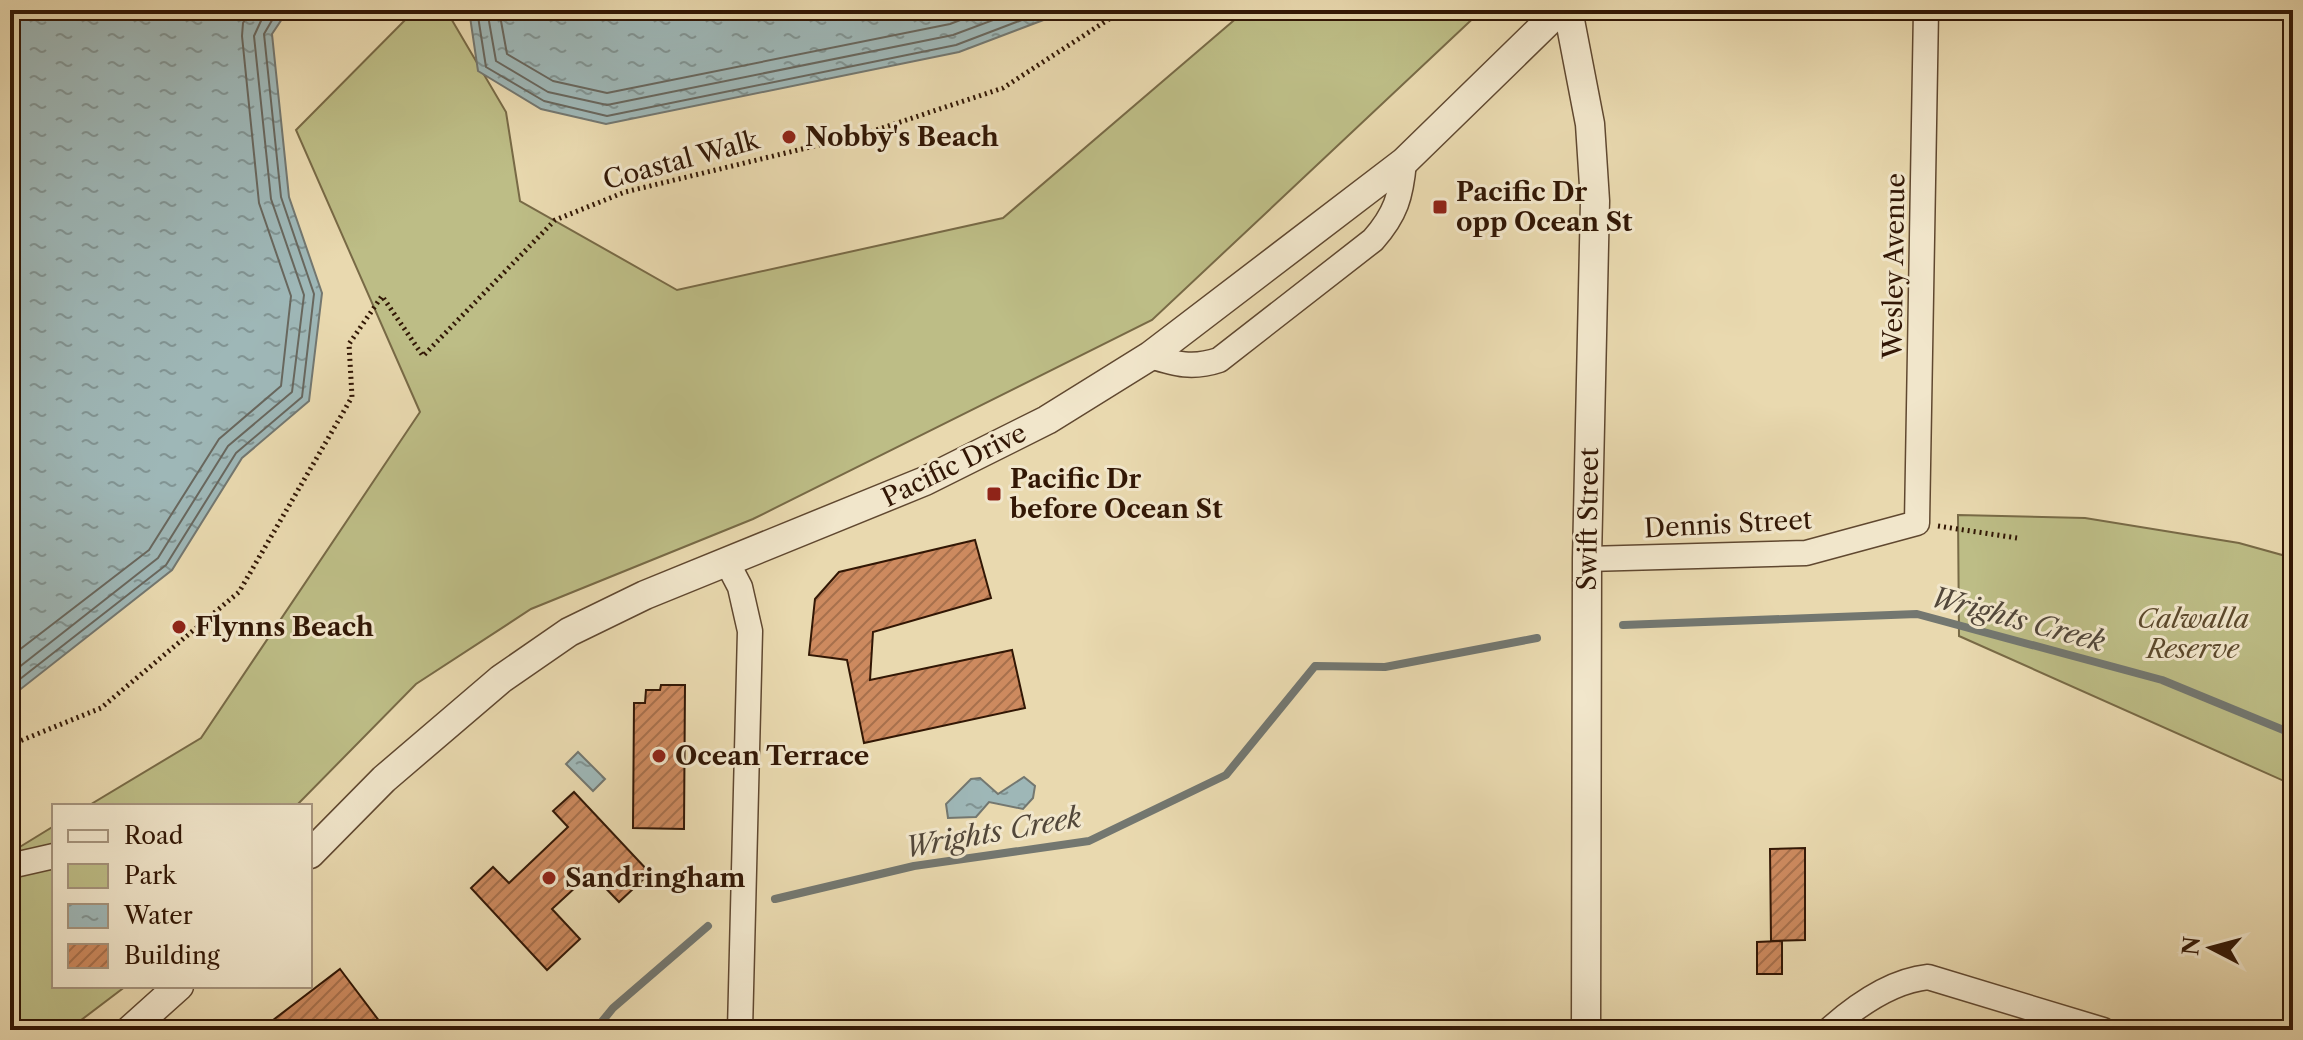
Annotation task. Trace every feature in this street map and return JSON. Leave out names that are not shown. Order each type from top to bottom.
[{"type":"street","name":"Pacific Drive","points":[[312,852],[384,779],[532,655],[569,632],[645,595],[728,564],[925,481],[1047,420],[1150,356],[1404,162],[1560,10]]},
{"type":"street","name":"Swift Street","points":[[1568,10],[1586,102],[1594,176],[1587,559],[1586,1030]]},
{"type":"street","name":"Wesley Avenue","points":[[1917,523],[1926,10]]},
{"type":"street","points":[[1150,356],[1183,367],[1198,367],[1219,360],[1373,240],[1392,218],[1401,197],[1404,162]]},
{"type":"street","name":"Dennis Street","points":[[1587,559],[1806,553],[1917,523]]},
{"type":"street","points":[[728,564],[740,587],[750,631],[740,1030]]},
{"type":"street","points":[[10,866],[52,856]]},
{"type":"street","points":[[1829,1030],[1888,987],[1907,979],[1928,977],[2103,1030]]},
{"type":"street","points":[[130,1030],[177,988]]},
{"type":"path","name":"Coastal Walk","points":[[10,745],[101,708],[239,592],[352,397],[349,344],[382,296],[423,356],[555,220],[625,192],[864,134],[1003,88],[1123,10]]},
{"type":"path","points":[[1917,523],[2017,538]]},
{"type":"green space","points":[[415,10],[446,10],[506,112],[520,201],[677,290],[1003,218],[1246,10],[1482,10],[1152,320],[753,519],[531,609],[416,684],[298,804],[91,804],[201,738],[420,412],[296,130]]},
{"type":"green space","name":"Calwalla Reserve","points":[[1958,515],[2085,518],[2239,543],[2293,558],[2293,785],[1959,636]]},
{"type":"green space","points":[[52,827],[52,988],[123,988],[68,1030],[10,1030],[10,853]]},
{"type":"water","points":[[10,10],[288,10],[272,34],[289,197],[322,293],[309,401],[242,458],[172,570],[17,692],[10,684]]},
{"type":"water","points":[[469,10],[1070,10],[959,52],[606,124],[541,109],[478,71]]},
{"type":"water","points":[[578,752],[605,779],[593,791],[566,764]]},
{"type":"water","points":[[1024,777],[1035,786],[1033,798],[1023,809],[989,802],[976,817],[948,818],[946,804],[971,779],[980,778],[998,794]]},
{"type":"building","points":[[975,540],[991,598],[873,632],[870,680],[1012,650],[1025,708],[864,743],[847,660],[809,655],[815,599],[839,572]]},
{"type":"building","name":"Ocean Terrace","points":[[661,685],[685,685],[684,829],[633,828],[634,703],[645,703],[646,690],[660,690]]},
{"type":"building","name":"Sandringham","points":[[574,792],[650,873],[619,902],[591,873],[552,909],[580,939],[547,970],[471,888],[493,867],[509,883],[568,827],[553,811]]},
{"type":"building","points":[[1805,848],[1805,940],[1771,941],[1770,849]]},
{"type":"building","points":[[1782,941],[1782,974],[1757,974],[1757,942]]},
{"type":"building","points":[[340,969],[386,1030],[260,1030]]},
{"type":"waterway","name":"Wrights Creek","points":[[1623,625],[1917,614],[2162,680],[2293,734]]},
{"type":"waterway","name":"Wrights Creek","points":[[775,899],[914,866],[1089,841],[1226,775],[1315,666],[1385,667],[1537,638]]},
{"type":"waterway","name":"Wrights Creek","points":[[595,1030],[613,1008],[708,926]]},
{"type":"place","name":"Nobby's Beach","points":[[789,137]]},
{"type":"place","name":"Pacific Dr opp Ocean St","points":[[1440,207]]},
{"type":"place","name":"Pacific Dr before Ocean St","points":[[994,494]]},
{"type":"place","name":"Flynns Beach","points":[[179,627]]},
{"type":"place","name":"Ocean Terrace","points":[[659,756]]},
{"type":"place","name":"Sandringham","points":[[549,878]]}]
